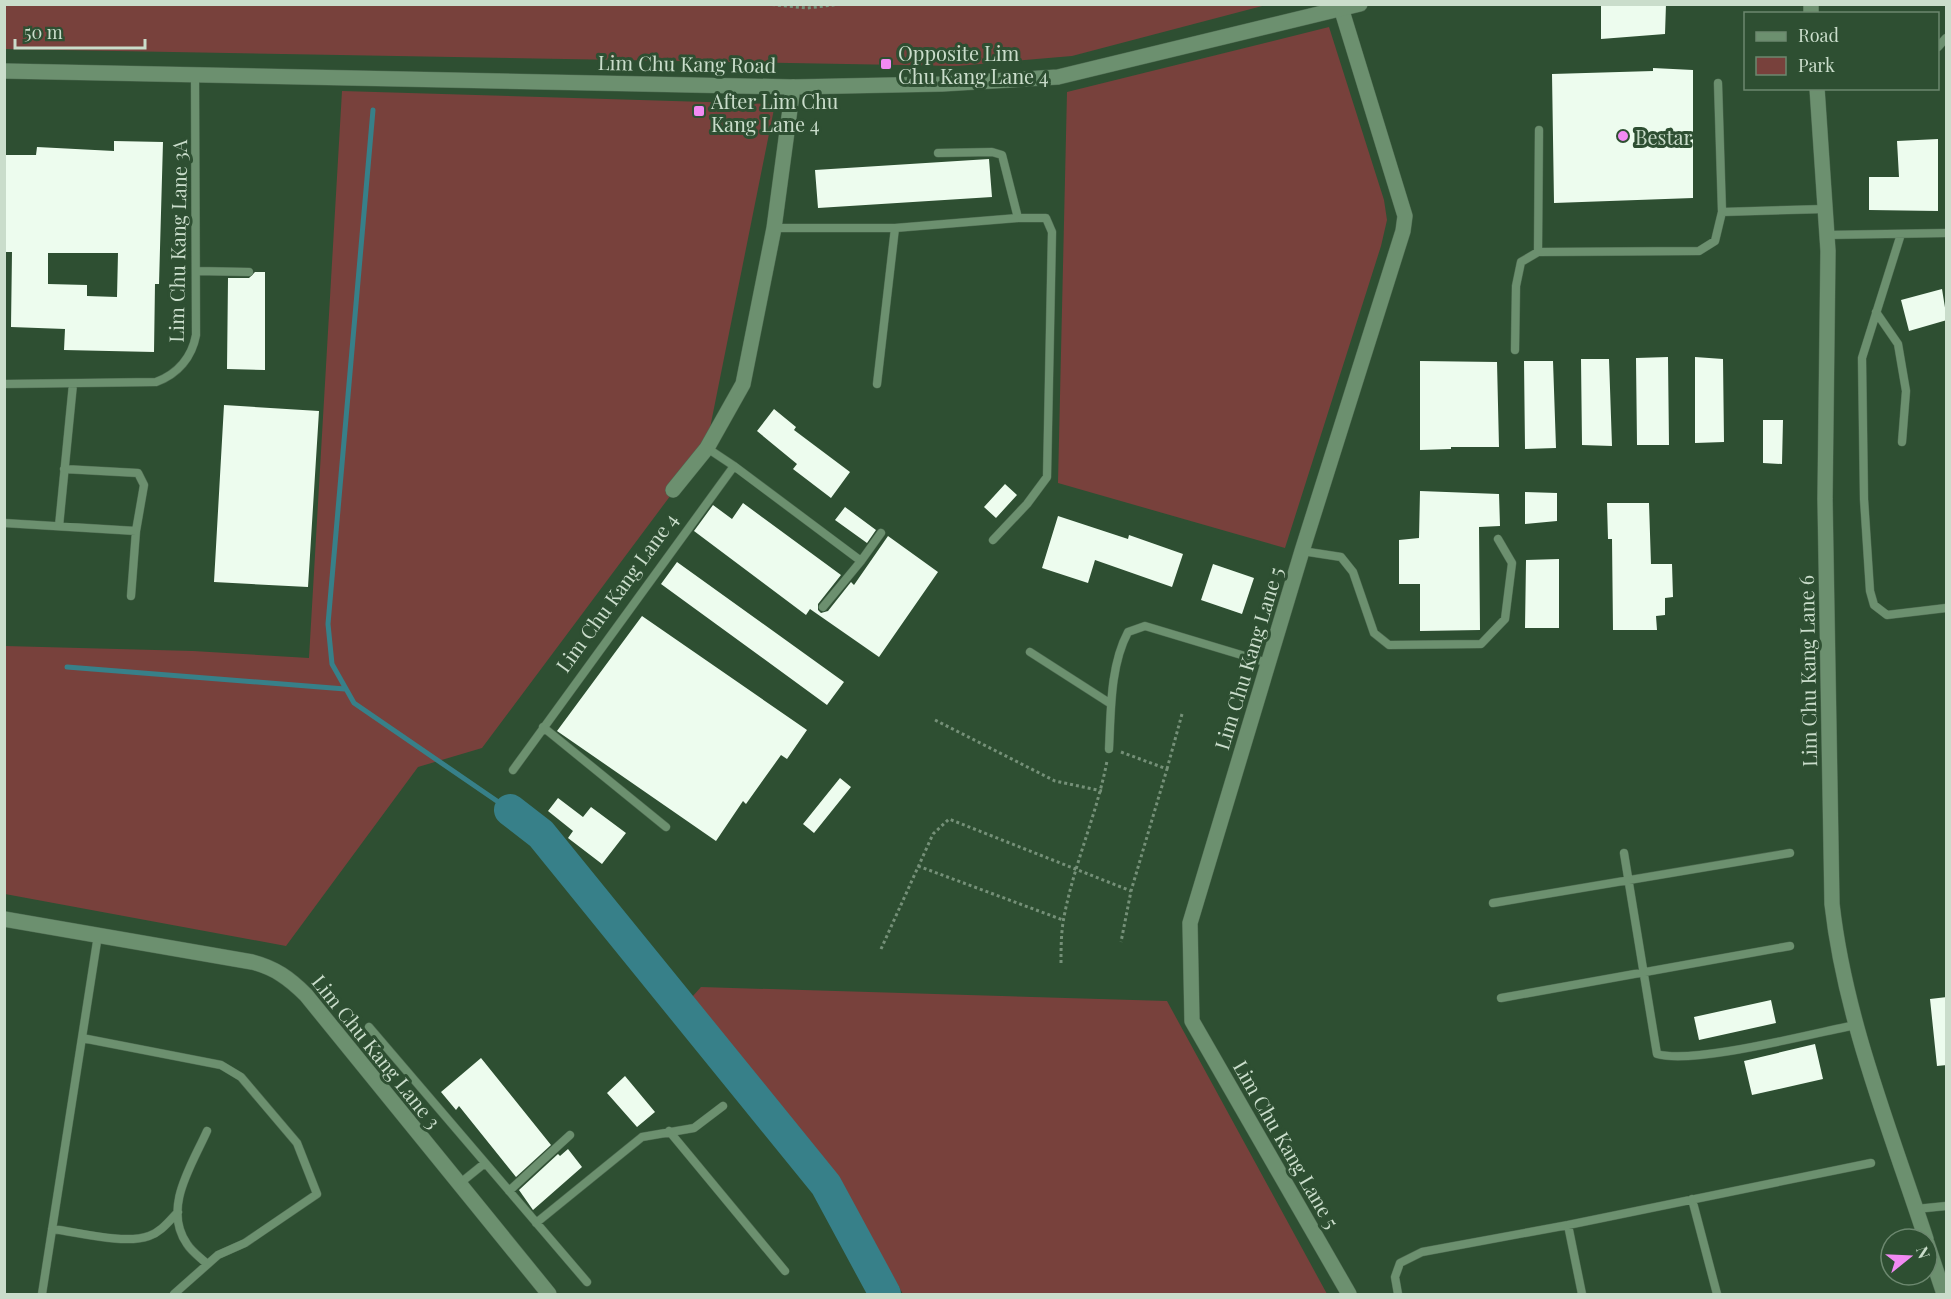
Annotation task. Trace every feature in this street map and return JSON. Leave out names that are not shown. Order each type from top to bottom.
[{"type":"street","name":"Lim Chu Kang Road","points":[[4,71],[195,74],[305,79],[793,87],[942,84],[1058,77],[1316,10],[1342,11],[1360,4]]},
{"type":"street","name":"Lim Chu Kang Lane 5","points":[[1342,11],[1405,216],[1403,231],[1302,551],[1190,923],[1192,1021],[1349,1294]]},
{"type":"street","name":"Lim Chu Kang Lane 4","points":[[674,490],[706,448],[743,384],[774,228],[793,87]]},
{"type":"street","name":"Lim Chu Kang Lane 6","points":[[1817,90],[1826,209],[1825,499],[1832,904],[1838,956],[1856,1025],[1922,1227]]},
{"type":"street","name":"Lim Chu Kang Lane 3","points":[[4,919],[252,962],[269,966],[288,976],[306,995],[549,1294]]},
{"type":"street","name":"Lim Chu Kang Lane 6","points":[[1939,1279],[1944,1294]]},
{"type":"lane","name":"Lim Chu Kang Lane 3A","points":[[4,384],[156,382],[168,378],[193,351],[196,335],[195,74]]},
{"type":"lane","points":[[1515,350],[1516,286],[1521,262],[1538,252],[1699,251],[1715,241],[1722,212],[1718,83]]},
{"type":"lane","points":[[1538,252],[1539,130]]},
{"type":"lane","points":[[938,153],[992,152],[1002,155],[1018,218]]},
{"type":"lane","points":[[1722,212],[1826,209]]},
{"type":"lane","points":[[774,228],[895,228],[1018,218],[1046,218],[1052,232],[1047,477],[1028,504],[993,540]]},
{"type":"lane","points":[[877,384],[895,228]]},
{"type":"lane","points":[[1826,235],[1947,233]]},
{"type":"lane","points":[[1901,234],[1862,358],[1864,499],[1870,591],[1874,604],[1887,615],[1947,608]]},
{"type":"lane","points":[[196,271],[249,272]]},
{"type":"lane","points":[[1876,312],[1898,344],[1906,391],[1902,442]]},
{"type":"lane","points":[[59,526],[73,384]]},
{"type":"lane","points":[[706,448],[734,466],[861,561]]},
{"type":"lane","name":"Lim Chu Kang Lane 4","points":[[513,770],[734,466]]},
{"type":"lane","points":[[64,469],[138,473],[144,485],[136,531],[130,596]]},
{"type":"lane","points":[[4,523],[136,531]]},
{"type":"lane","points":[[823,607],[881,533]]},
{"type":"lane","points":[[1302,551],[1341,557],[1353,572],[1374,633],[1389,645],[1481,644],[1505,619],[1512,563],[1498,539]]},
{"type":"lane","points":[[1109,749],[1111,704],[1120,648],[1128,632],[1145,626],[1268,663]]},
{"type":"lane","points":[[1030,652],[1111,704]]},
{"type":"lane","points":[[543,728],[666,827]]},
{"type":"lane","points":[[1624,853],[1657,1054],[1665,1056],[1709,1054],[1856,1025]]},
{"type":"lane","points":[[1493,903],[1790,853]]},
{"type":"lane","points":[[42,1294],[98,935]]},
{"type":"lane","points":[[1501,998],[1790,946]]},
{"type":"lane","points":[[369,1027],[586,1282]]},
{"type":"lane","points":[[82,1038],[221,1065],[241,1077],[297,1143],[316,1194],[245,1243],[218,1255],[174,1294]]},
{"type":"lane","points":[[536,1223],[642,1137],[694,1128],[723,1106]]},
{"type":"lane","points":[[207,1131],[180,1193],[178,1212],[187,1245],[207,1264]]},
{"type":"lane","points":[[669,1131],[785,1271]]},
{"type":"lane","points":[[509,1191],[570,1135]]},
{"type":"lane","points":[[459,1184],[485,1163]]},
{"type":"lane","points":[[1398,1294],[1395,1277],[1400,1263],[1422,1252],[1568,1225],[1871,1163]]},
{"type":"lane","points":[[1692,1199],[1717,1294]]},
{"type":"lane","points":[[1916,1209],[1947,1206]]},
{"type":"lane","points":[[52,1229],[121,1238],[143,1237],[163,1228],[178,1212]]},
{"type":"lane","points":[[1568,1225],[1582,1294]]},
{"type":"path","points":[[766,4],[807,8],[842,4]]},
{"type":"path","points":[[1121,942],[1131,891],[1182,714]]},
{"type":"path","points":[[935,720],[1054,780],[1102,791]]},
{"type":"path","points":[[1061,963],[1063,920],[1075,871],[1102,791],[1109,749],[1154,762],[1167,769]]},
{"type":"path","points":[[881,949],[933,834],[949,819],[1075,871],[1131,891]]},
{"type":"path","points":[[918,866],[1063,920]]},
{"type":"green space","points":[[5,4],[1266,5],[1072,56],[957,66],[5,49]]},
{"type":"green space","points":[[1329,27],[1384,200],[1387,220],[1381,246],[1285,548],[1058,483],[1067,92]]},
{"type":"green space","points":[[342,91],[775,104],[706,448],[482,748],[418,767],[286,946],[5,894],[5,646],[193,651],[309,658]]},
{"type":"green space","points":[[701,987],[1167,1001],[1327,1294],[903,1294],[840,1183],[692,997]]},
{"type":"building","points":[[1601,4],[1666,4],[1665,34],[1601,39]]},
{"type":"building","name":"Bestar","points":[[1653,68],[1693,70],[1693,198],[1554,203],[1552,74],[1653,71]]},
{"type":"building","points":[[1938,139],[1938,211],[1869,210],[1869,177],[1899,177],[1897,141]]},
{"type":"building","points":[[114,141],[163,142],[159,284],[155,284],[154,352],[64,350],[65,329],[11,327],[12,252],[4,252],[4,155],[36,155],[37,147],[114,151]],"holes":[[[48,253],[118,253],[117,297],[87,296],[87,285],[48,284]]]},
{"type":"building","points":[[989,159],[992,197],[818,208],[815,170]]},
{"type":"building","points":[[255,272],[265,272],[265,370],[227,369],[228,278],[249,278]]},
{"type":"building","points":[[1942,289],[1947,320],[1909,331],[1901,300]]},
{"type":"building","points":[[1668,357],[1669,445],[1637,445],[1636,358]]},
{"type":"building","points":[[1695,357],[1723,359],[1724,442],[1695,443]]},
{"type":"building","points":[[1581,359],[1609,359],[1612,446],[1582,445]]},
{"type":"building","points":[[1420,361],[1497,362],[1499,447],[1451,447],[1451,449],[1420,450]]},
{"type":"building","points":[[1524,361],[1553,361],[1556,448],[1525,449]]},
{"type":"building","points":[[224,405],[319,411],[308,587],[214,582]]},
{"type":"building","points":[[774,409],[796,427],[794,430],[850,472],[831,498],[793,469],[797,464],[757,431]]},
{"type":"building","points":[[1763,420],[1783,420],[1782,464],[1763,463]]},
{"type":"building","points":[[1005,484],[1017,495],[996,518],[984,507]]},
{"type":"building","points":[[1420,491],[1499,494],[1500,526],[1479,527],[1480,630],[1420,631],[1420,584],[1399,584],[1399,540],[1419,538]]},
{"type":"building","points":[[1525,492],[1557,493],[1557,521],[1525,524]]},
{"type":"building","points":[[743,503],[841,575],[818,604],[818,610],[821,613],[828,611],[851,582],[854,585],[888,536],[938,572],[879,657],[810,609],[806,615],[694,531],[713,505],[732,519]]},
{"type":"building","points":[[1607,503],[1649,503],[1651,564],[1672,564],[1673,597],[1665,598],[1665,615],[1656,616],[1657,630],[1613,630],[1612,539],[1608,539]]},
{"type":"building","points":[[845,507],[876,530],[867,543],[835,520]]},
{"type":"building","points":[[1058,516],[1128,539],[1129,535],[1183,554],[1172,587],[1095,560],[1088,583],[1042,568]]},
{"type":"building","points":[[1559,559],[1559,628],[1525,628],[1526,560]]},
{"type":"building","points":[[677,562],[844,682],[827,705],[661,584]]},
{"type":"building","points":[[1213,564],[1254,578],[1242,614],[1201,600]]},
{"type":"building","points":[[642,616],[807,730],[787,759],[781,755],[746,804],[743,801],[716,841],[557,731]]},
{"type":"building","points":[[840,778],[851,787],[814,833],[803,824]]},
{"type":"building","points":[[558,798],[583,817],[591,807],[626,833],[602,864],[568,838],[573,831],[548,811]]},
{"type":"building","points":[[1947,997],[1947,1065],[1937,1066],[1930,999]]},
{"type":"building","points":[[1771,1000],[1776,1023],[1699,1040],[1694,1017]]},
{"type":"building","points":[[1815,1044],[1823,1079],[1752,1095],[1744,1061]]},
{"type":"building","points":[[481,1058],[551,1145],[516,1177],[459,1106],[456,1110],[441,1092]]},
{"type":"building","points":[[625,1076],[655,1112],[637,1127],[607,1093]]},
{"type":"building","points":[[568,1149],[582,1167],[533,1210],[519,1190],[558,1154],[560,1156]]},
{"type":"waterway","points":[[373,110],[328,624],[332,664],[354,703],[510,810]]},
{"type":"waterway","points":[[67,667],[345,689]]},
{"type":"waterway","points":[[510,810],[541,834],[826,1185],[885,1294]]},
{"type":"place","name":"Opposite Lim Chu Kang Lane 4","points":[[886,64]]},
{"type":"place","name":"After Lim Chu Kang Lane 4","points":[[699,111]]},
{"type":"place","name":"Bestar","points":[[1623,136]]}]
